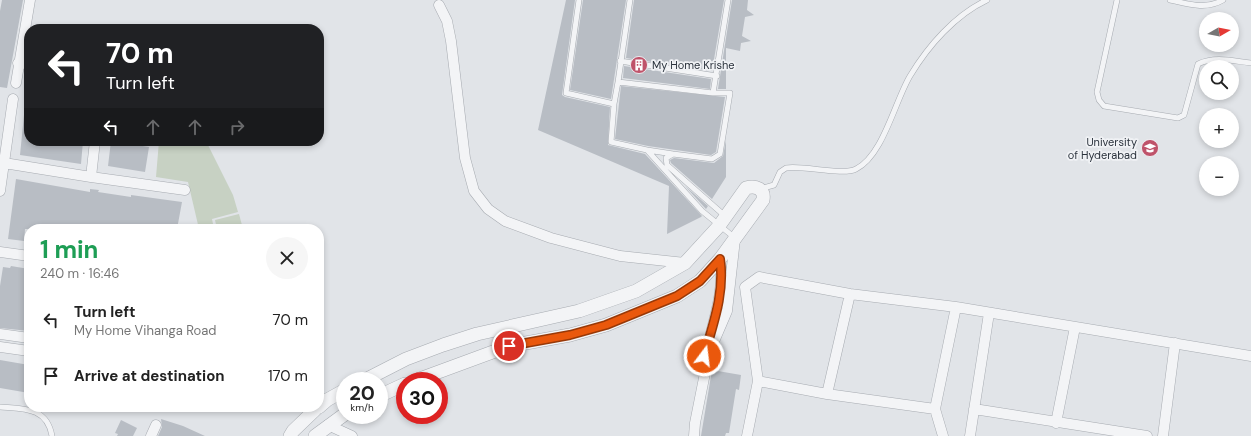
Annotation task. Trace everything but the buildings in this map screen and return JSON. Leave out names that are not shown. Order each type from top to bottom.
[{"type":"street","points":[[25,24],[30,0]]},
{"type":"street","points":[[439,5],[447,21],[451,41],[465,158],[474,191],[488,209],[505,221],[551,238],[620,256],[685,263]]},
{"type":"street","points":[[16,82],[24,32]]},
{"type":"street","points":[[18,63],[24,64]]},
{"type":"street","points":[[0,191],[13,99]]},
{"type":"street","points":[[91,177],[94,146]]},
{"type":"street","points":[[4,163],[185,190]]},
{"type":"street","points":[[381,372],[406,359],[443,344],[477,334],[579,311],[636,291],[685,263],[722,222],[746,188],[753,186],[760,189],[764,196],[763,200],[720,259],[700,281],[677,296],[613,322],[570,335],[509,346],[438,372]]},
{"type":"street","points":[[694,436],[695,423],[709,353],[728,311],[735,239]]},
{"type":"street","points":[[0,252],[24,255]]},
{"type":"street","points":[[689,436],[693,397],[719,302],[722,278],[720,259]]},
{"type":"street","points":[[747,436],[758,381],[745,287],[759,277],[850,294],[956,306],[989,313],[1251,356]]},
{"type":"street","points":[[827,394],[850,294]]},
{"type":"street","points":[[943,436],[935,408],[956,306]]},
{"type":"street","points":[[970,436],[989,313]]},
{"type":"street","points":[[1056,423],[1075,327]]},
{"type":"street","points":[[0,334],[24,337]]},
{"type":"street","points":[[1163,436],[1175,343]]},
{"type":"street","points":[[0,346],[24,350]]},
{"type":"street","points":[[758,381],[827,394],[935,408]]},
{"type":"street","points":[[324,404],[336,396]]},
{"type":"street","points":[[974,409],[1147,436]]},
{"type":"street","points":[[290,436],[293,431],[314,412]]},
{"type":"street","points":[[315,436],[336,420]]},
{"type":"street","points":[[151,436],[156,425]]},
{"type":"street","points":[[328,425],[352,436]]},
{"type":"lane","points":[[579,0],[566,93],[614,104]]},
{"type":"lane","points":[[618,82],[713,93],[730,93],[720,154],[712,160],[647,150],[611,142],[614,104],[630,0]]},
{"type":"lane","points":[[713,93],[717,76],[728,0]]},
{"type":"lane","points":[[760,189],[774,185],[780,172],[791,167],[854,170],[864,163],[881,141],[910,76],[928,50],[948,28],[987,0]]},
{"type":"lane","points":[[1117,0],[1097,92],[1099,100],[1104,106],[1178,118],[1184,115],[1198,64],[1207,60],[1215,59],[1251,64]]},
{"type":"lane","points":[[1170,0],[1203,6],[1214,5],[1223,0]]},
{"type":"lane","points":[[620,61],[717,76]]},
{"type":"lane","points":[[647,150],[702,211],[722,222]]},
{"type":"lane","points":[[673,154],[666,158],[667,165],[722,222],[735,239]]},
{"type":"lane","points":[[0,407],[24,409]]},
{"type":"lane","points":[[36,412],[45,418],[51,428],[52,436]]},
{"type":"green space","points":[[159,146],[208,146],[233,195],[238,212],[212,219],[213,224],[198,224],[188,182],[156,177]]},
{"type":"green space","points":[[239,214],[242,224],[216,224],[215,220]]},
{"type":"place","name":"My Home Krishe","points":[[639,65]]},
{"type":"place","name":"University of Hyderabad","points":[[1150,148]]},
{"type":"route","points":[[509,346],[570,335],[606,325],[677,296],[700,281],[720,259],[722,278],[719,302],[704,356]]}]
